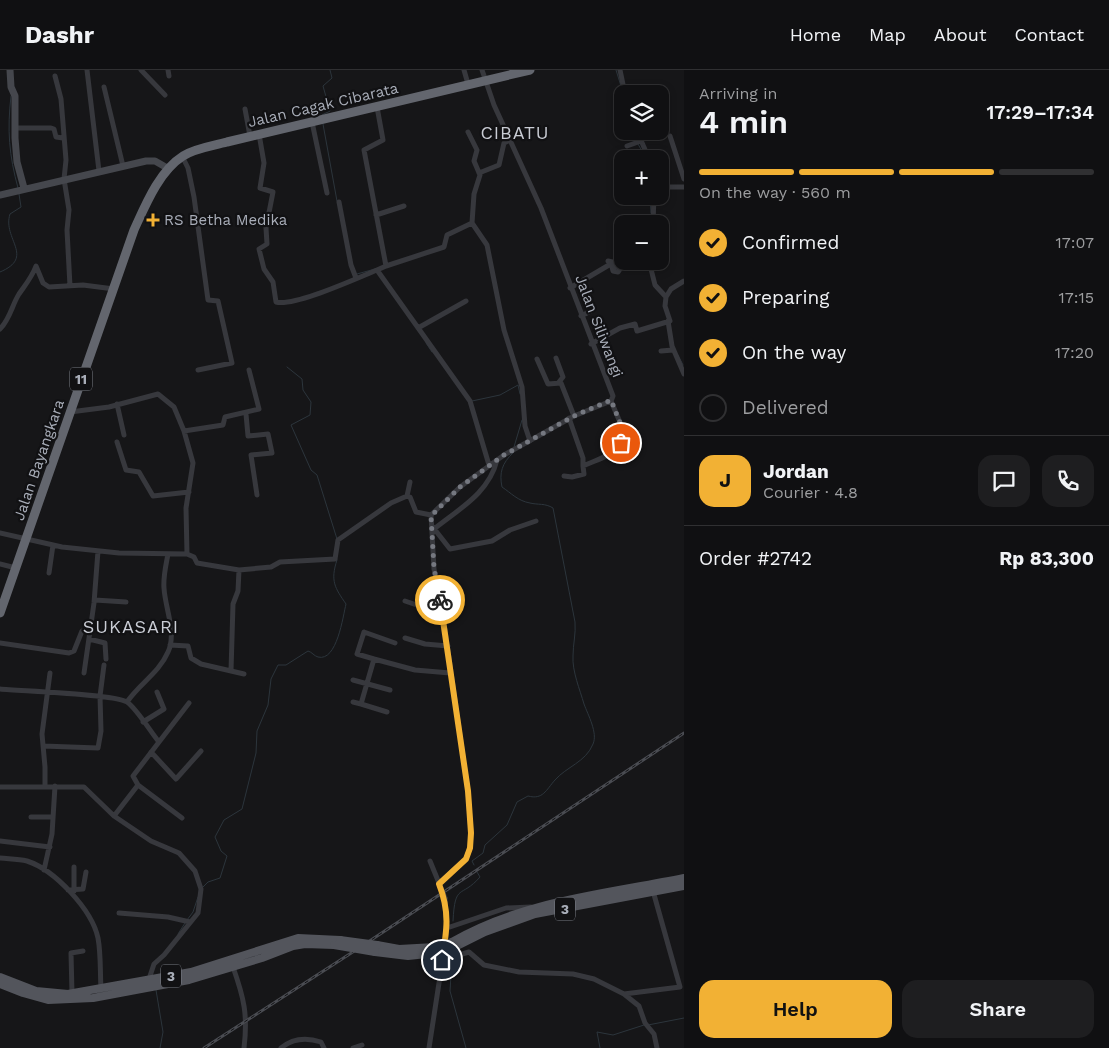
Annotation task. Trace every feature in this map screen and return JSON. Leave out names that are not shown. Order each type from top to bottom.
[{"type":"highway","name":"Jalan Cagak Cibarata","points":[[182,156],[255,135],[485,80],[497,74],[530,70]]},
{"type":"highway","name":"Jalan Bayangkara","points":[[0,613],[70,412],[143,212],[169,169],[182,156]]},
{"type":"main road","name":"3","points":[[452,945],[486,924],[535,907],[684,878]]},
{"type":"main road","name":"3","points":[[0,977],[22,987],[43,993],[72,993],[191,972],[294,938],[308,937],[376,949],[436,950],[535,914],[684,886]]},
{"type":"main road","name":"3","points":[[0,984],[35,997],[69,1000],[162,986],[233,967],[293,946],[337,942]]},
{"type":"street","points":[[10,70],[11,87],[15,96],[15,128],[20,189]]},
{"type":"street","points":[[87,70],[99,171]]},
{"type":"street","points":[[141,70],[165,94]]},
{"type":"street","points":[[168,70],[169,76]]},
{"type":"street","points":[[464,70],[468,84]]},
{"type":"street","name":"Jalan Siliwangi","points":[[431,516],[460,487],[497,460],[571,417],[611,400],[612,396],[541,208],[510,140],[482,70]]},
{"type":"street","points":[[620,70],[623,85]]},
{"type":"street","points":[[55,76],[61,99],[66,160],[64,179],[69,210],[66,230],[70,286]]},
{"type":"street","points":[[104,87],[123,166]]},
{"type":"street","points":[[377,106],[383,140],[364,149],[386,266]]},
{"type":"street","points":[[245,109],[264,163],[260,188],[273,192],[266,228],[267,244],[259,249],[264,269],[273,282],[276,302],[284,303],[299,300],[444,246],[447,236],[472,223]]},
{"type":"street","points":[[312,122],[327,193]]},
{"type":"street","points":[[15,128],[51,128],[54,129],[56,137],[63,138]]},
{"type":"street","points":[[468,132],[477,150],[474,161],[479,172],[479,181],[474,194],[472,223],[487,245],[504,330],[522,387],[525,426],[530,441]]},
{"type":"street","points":[[670,136],[684,179]]},
{"type":"street","points":[[479,172],[499,165],[504,144],[510,140]]},
{"type":"street","points":[[627,146],[641,140],[645,150]]},
{"type":"street","points":[[182,156],[188,168],[194,197],[208,300],[218,301],[232,363],[198,370]]},
{"type":"street","points":[[0,195],[153,160],[169,169]]},
{"type":"street","points":[[669,188],[684,187]]},
{"type":"street","points":[[339,202],[351,265],[356,278]]},
{"type":"street","points":[[376,215],[404,206]]},
{"type":"street","points":[[608,261],[614,263]]},
{"type":"street","points":[[570,288],[593,273],[614,265]]},
{"type":"street","points":[[0,329],[5,324],[20,292],[30,282],[36,266],[45,285],[114,289]]},
{"type":"street","points":[[377,270],[470,401],[490,465]]},
{"type":"street","points":[[651,270],[655,284],[666,297]]},
{"type":"street","points":[[684,282],[671,289],[666,297],[665,306],[673,350],[684,374]]},
{"type":"street","points":[[418,328],[466,301]]},
{"type":"street","points":[[581,316],[591,311]]},
{"type":"street","points":[[592,344],[628,325],[635,324],[637,330],[669,321]]},
{"type":"street","points":[[663,351],[673,350]]},
{"type":"street","points":[[556,358],[563,377],[560,382],[583,458],[584,474],[572,477],[564,476]]},
{"type":"street","points":[[537,359],[548,384],[560,382]]},
{"type":"street","points":[[184,431],[223,425],[225,416],[246,414],[260,408],[249,370]]},
{"type":"street","points":[[70,412],[160,395],[174,407],[184,431],[193,463],[186,508],[186,554]]},
{"type":"street","points":[[611,400],[626,438],[628,451]]},
{"type":"street","points":[[117,404],[124,435]]},
{"type":"street","points":[[246,414],[248,436],[268,434],[272,453],[251,455],[257,495]]},
{"type":"street","points":[[583,466],[593,464],[609,456],[626,438]]},
{"type":"street","points":[[117,442],[126,470],[139,472],[153,496],[189,492]]},
{"type":"street","points":[[433,528],[484,488],[494,473],[497,460]]},
{"type":"street","points":[[407,496],[410,482]]},
{"type":"street","points":[[0,533],[53,545],[98,551],[186,554],[194,557],[197,563],[239,570],[271,567],[280,562],[335,559],[338,540],[391,504],[407,496]]},
{"type":"street","points":[[407,496],[410,497],[416,512],[431,516],[434,568],[448,646],[450,673],[468,791],[471,841],[466,859],[439,884]]},
{"type":"street","points":[[433,528],[447,548],[450,549],[492,541],[510,530],[536,521]]},
{"type":"street","points":[[48,573],[53,545]]},
{"type":"street","points":[[84,673],[94,600],[98,551]]},
{"type":"street","points":[[127,702],[136,688],[149,679],[162,663],[170,645],[171,630],[163,581],[168,554]]},
{"type":"street","points":[[0,564],[16,568]]},
{"type":"street","points":[[231,671],[233,604],[238,591],[239,570]]},
{"type":"street","points":[[94,600],[126,602]]},
{"type":"street","points":[[405,601],[443,614]]},
{"type":"street","points":[[0,643],[72,653],[82,631]]},
{"type":"street","points":[[396,643],[364,632],[357,654],[415,670],[450,673]]},
{"type":"street","points":[[405,638],[425,644],[448,646]]},
{"type":"street","points":[[43,746],[98,748],[101,732],[100,696],[105,662],[105,643],[89,639]]},
{"type":"street","points":[[170,645],[188,646],[191,658],[201,664],[244,674]]},
{"type":"street","points":[[361,704],[374,660]]},
{"type":"street","points":[[44,786],[42,734],[50,673]]},
{"type":"street","points":[[353,680],[390,690]]},
{"type":"street","points":[[0,689],[47,694],[100,696],[127,702],[159,742]]},
{"type":"street","points":[[143,722],[164,709],[157,692]]},
{"type":"street","points":[[353,702],[387,712]]},
{"type":"street","points":[[182,818],[138,785],[133,776],[188,703]]},
{"type":"street","points":[[151,752],[176,779],[201,750]]},
{"type":"street","points":[[114,816],[138,785]]},
{"type":"street","points":[[44,870],[50,847],[55,786]]},
{"type":"street","points":[[0,787],[55,786],[86,788],[114,816],[151,841],[179,853],[195,871],[201,889],[198,913],[164,955],[157,960],[149,979]]},
{"type":"street","points":[[31,817],[53,817]]},
{"type":"street","points":[[0,842],[50,847]]},
{"type":"street","points":[[0,858],[28,862],[44,870],[71,891],[87,913],[97,934],[101,989]]},
{"type":"street","points":[[429,1048],[447,928],[444,895],[430,860]]},
{"type":"street","points":[[71,891],[74,867]]},
{"type":"street","points":[[71,891],[84,888],[86,872]]},
{"type":"street","points":[[624,994],[680,987],[653,891]]},
{"type":"street","points":[[447,928],[506,908],[535,907]]},
{"type":"street","points":[[120,913],[168,917],[190,922]]},
{"type":"street","points":[[72,993],[71,955],[73,952],[83,951]]},
{"type":"street","points":[[442,960],[470,952],[484,965],[519,972],[586,976],[624,994],[639,1006],[646,1025],[654,1034],[656,1048]]},
{"type":"street","points":[[233,967],[245,1002],[247,1026],[244,1048]]},
{"type":"street","points":[[281,1048],[289,1042],[304,1038],[321,1042],[324,1048]]},
{"type":"street","points":[[353,1048],[362,1045]]},
{"type":"waterway","points":[[322,115],[330,111],[323,86],[332,78],[330,70]]},
{"type":"waterway","points":[[616,70],[621,85]]},
{"type":"waterway","points":[[11,96],[10,142],[18,188]]},
{"type":"waterway","points":[[323,124],[337,201]]},
{"type":"waterway","points":[[638,144],[641,150]]},
{"type":"waterway","points":[[0,272],[16,260],[16,247],[10,232],[9,223],[10,214],[21,207],[19,194]]},
{"type":"waterway","points":[[651,205],[651,213]]},
{"type":"waterway","points":[[357,274],[375,269]]},
{"type":"waterway","points":[[426,343],[432,352]]},
{"type":"waterway","points":[[678,355],[683,365]]},
{"type":"waterway","points":[[287,367],[302,379],[303,390],[311,402],[310,415],[291,425],[311,470],[317,475],[337,539]]},
{"type":"waterway","points":[[472,401],[500,395],[518,385],[520,394]]},
{"type":"waterway","points":[[514,447],[522,420]]},
{"type":"waterway","points":[[474,865],[472,861],[483,853],[485,845],[507,825],[517,802],[528,796],[537,797],[544,793],[560,775],[586,755],[594,740],[592,724],[574,668],[575,622],[553,508],[547,505],[526,502],[502,487],[502,468],[513,453]]},
{"type":"waterway","points":[[203,887],[208,882],[220,878],[227,856],[221,851],[215,837],[224,820],[242,809],[256,753],[257,731],[268,705],[271,679],[278,665],[286,665],[308,651],[318,657],[325,657],[330,653],[338,637],[346,604],[335,584],[334,573],[337,560]]},
{"type":"waterway","points":[[453,921],[457,896],[480,877],[477,872]]},
{"type":"waterway","points":[[187,920],[193,912],[198,897]]},
{"type":"waterway","points":[[178,934],[185,923]]},
{"type":"waterway","points":[[155,961],[161,955]]},
{"type":"waterway","points":[[452,959],[450,991],[466,1048]]},
{"type":"waterway","points":[[156,990],[163,1032],[160,1048]]},
{"type":"waterway","points":[[648,1025],[684,1018]]},
{"type":"waterway","points":[[600,1048],[597,1032],[613,1035],[644,1025]]},
{"type":"railway","points":[[204,1048],[684,733]]},
{"type":"way so far","points":[[440,600],[432,554],[431,514],[460,487],[504,455],[558,424],[594,406],[611,400],[626,438],[621,443]]},
{"type":"place","name":"RS Betha Medika","points":[[153,220]]},
{"type":"district","name":"CIBATU","points":[[515,132]]},
{"type":"district","name":"SUKASARI","points":[[131,626]]},
{"type":"route","points":[[440,600],[468,791],[471,833],[470,848],[466,859],[439,884],[446,902],[447,913],[447,928],[442,960]]}]
